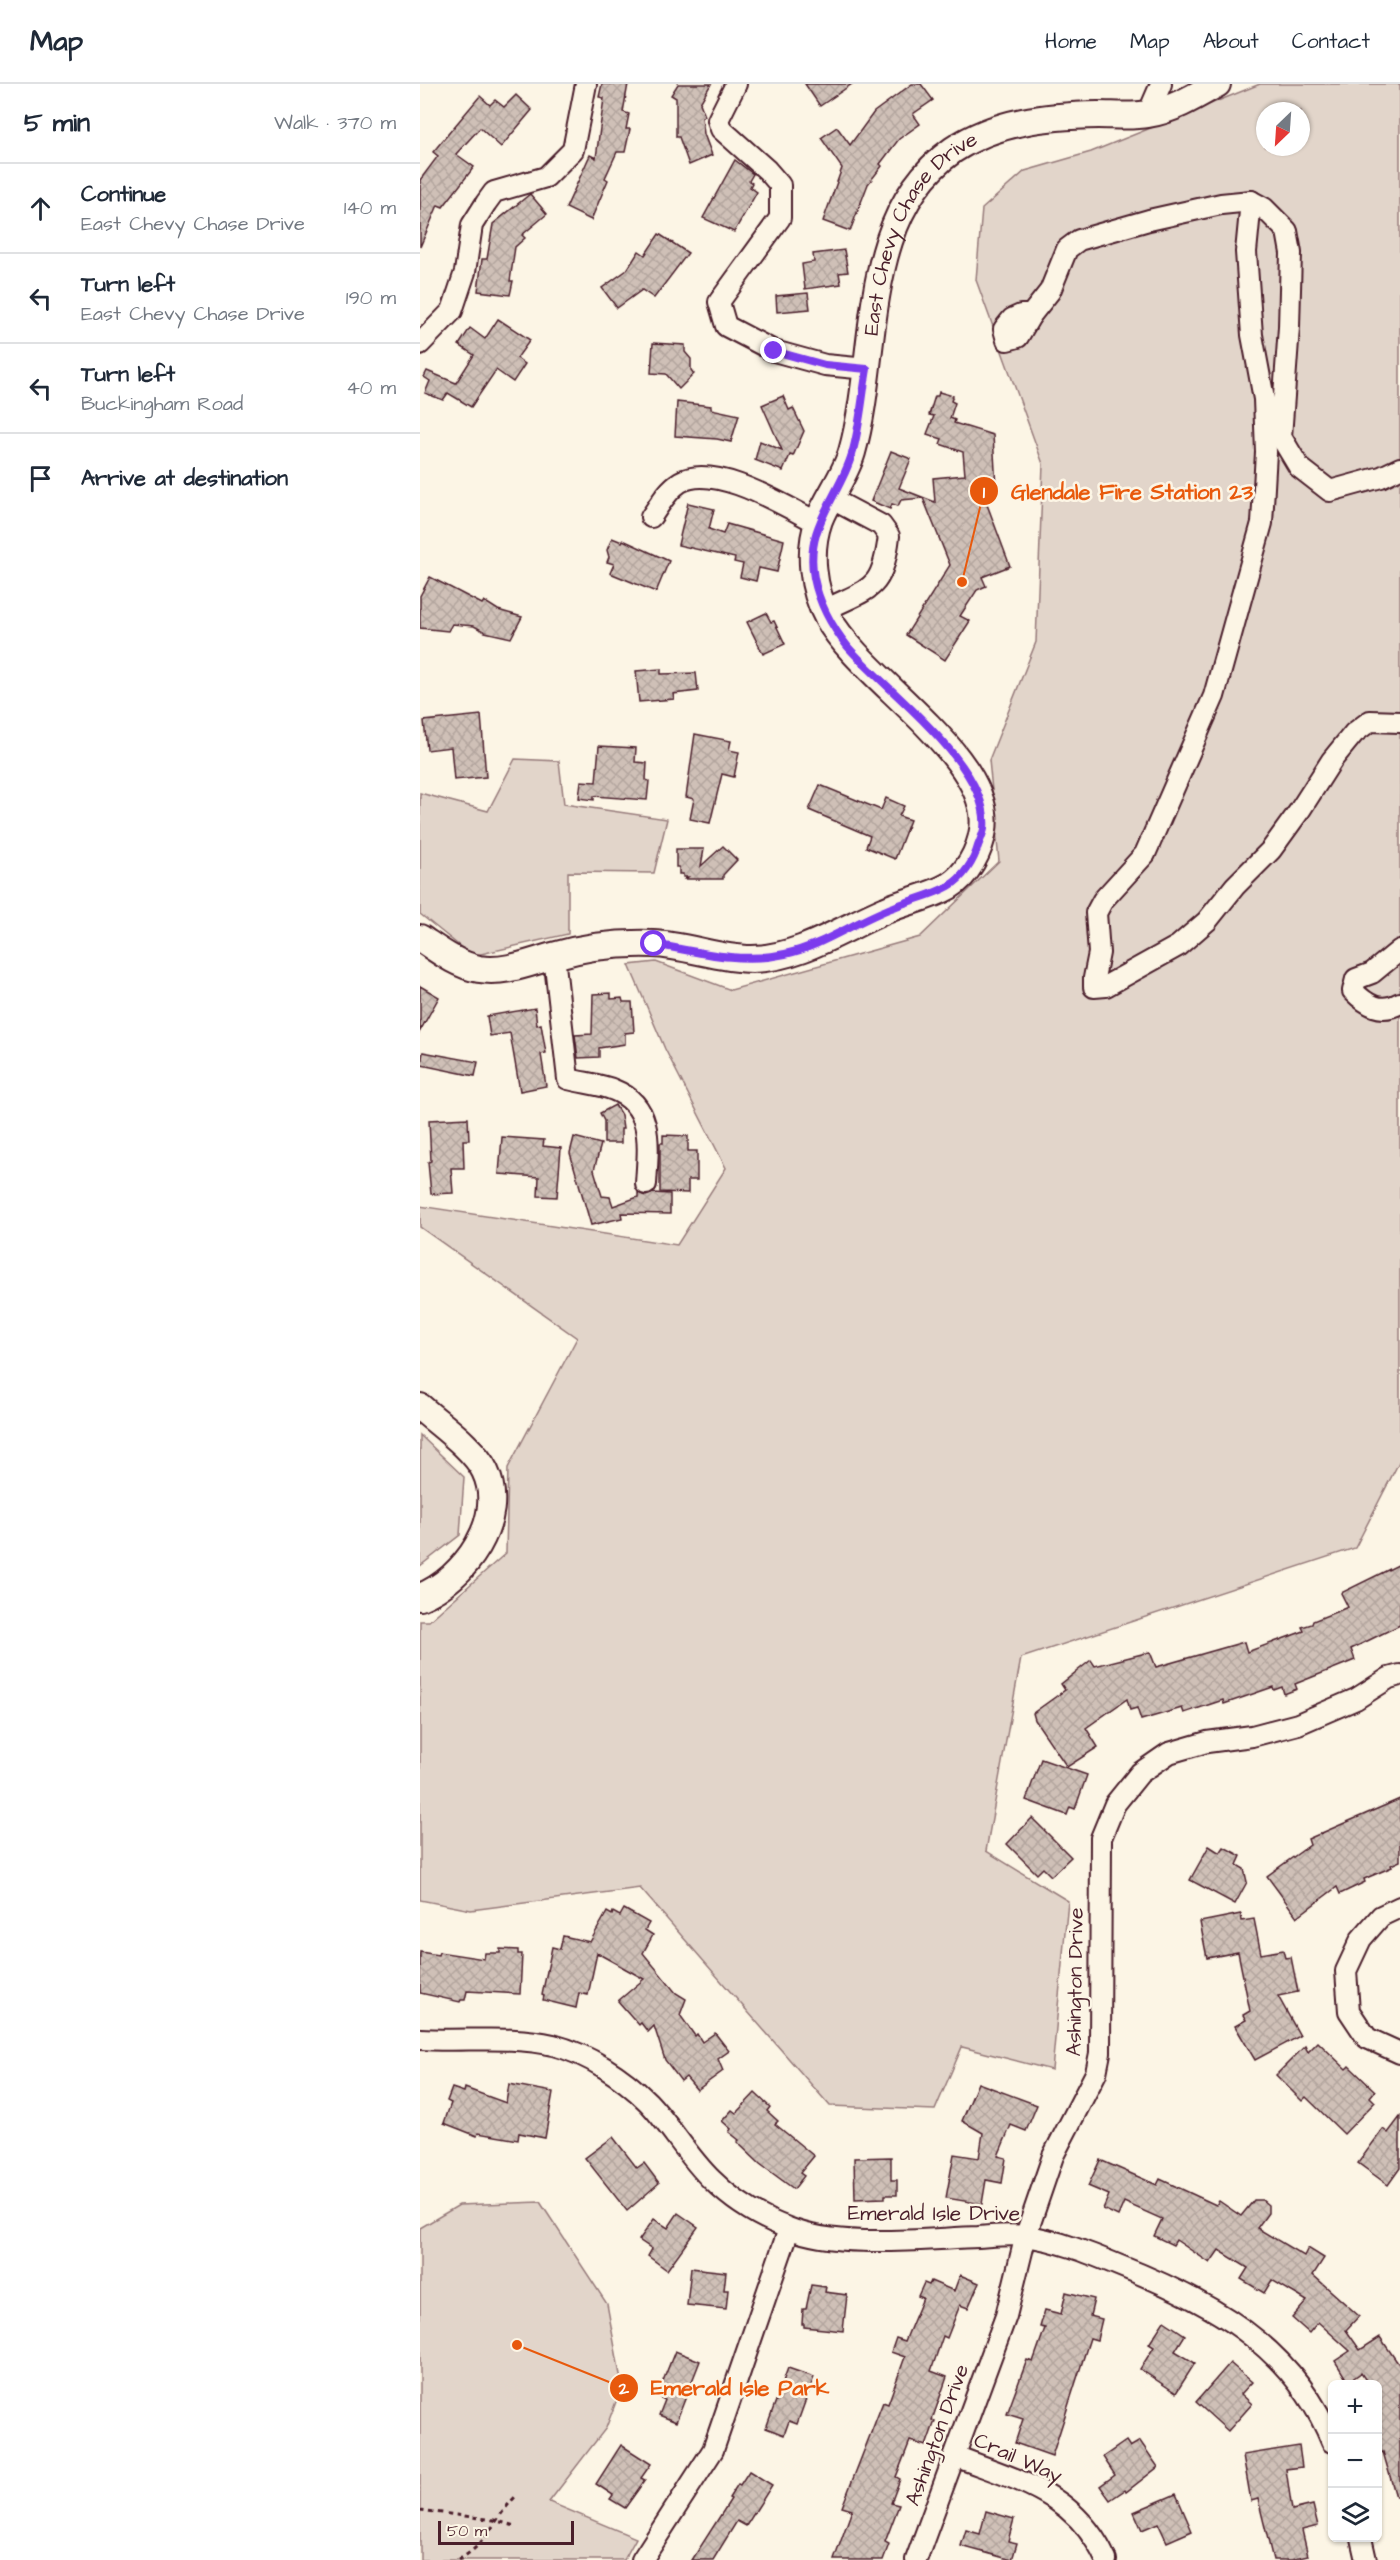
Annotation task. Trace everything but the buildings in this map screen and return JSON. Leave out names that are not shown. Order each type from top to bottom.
[{"type":"main road","name":"East Chevy Chase Drive","points":[[420,938],[458,962],[479,969],[506,969],[587,949],[654,944],[729,957],[755,959],[787,954],[887,909],[949,885],[964,873],[976,855],[984,828],[982,807],[972,782],[942,739],[848,646],[827,617],[814,578],[812,554],[818,523],[851,455],[867,369],[874,305],[893,229],[913,189],[949,153],[974,137],[1012,123],[1068,116],[1148,114],[1192,99],[1217,84]]},
{"type":"main road","points":[[420,1407],[477,1458],[485,1471],[491,1489],[488,1527],[469,1558],[443,1585],[420,1597]]},
{"type":"street","points":[[420,344],[452,311],[465,272],[472,225],[494,192],[546,177],[573,150],[586,84]]},
{"type":"street","points":[[736,84],[718,120],[721,129],[767,170],[780,185],[780,218],[719,302],[726,326],[774,351],[825,365],[867,369]]},
{"type":"street","points":[[1148,114],[1161,84]]},
{"type":"street","points":[[1251,201],[1246,252],[1252,335],[1264,399],[1266,452],[1262,523],[1214,696],[1145,854],[1103,900],[1096,913],[1099,952],[1094,987],[1106,986],[1178,946],[1200,927],[1270,850],[1300,810],[1332,760],[1354,733],[1370,721],[1400,722]]},
{"type":"street","points":[[1030,315],[1050,291],[1067,249],[1078,240],[1210,206],[1251,201],[1264,208],[1287,231],[1291,253],[1289,327],[1281,437],[1299,467],[1330,491],[1381,477],[1400,468]]},
{"type":"street","points":[[651,517],[667,494],[681,481],[704,476],[737,484],[818,523]]},
{"type":"street","points":[[825,610],[874,586],[885,565],[889,536],[881,525],[831,498]]},
{"type":"street","points":[[1400,950],[1372,973],[1356,979],[1353,991],[1375,1008],[1392,1008],[1400,1004]]},
{"type":"street","points":[[554,956],[568,1079],[615,1090],[627,1097],[642,1112],[649,1135],[646,1184]]},
{"type":"street","name":"Ashington Drive","points":[[916,2560],[1006,2316],[1026,2235],[1053,2156],[1096,2073],[1100,2053],[1101,1838],[1115,1804],[1140,1773],[1169,1753],[1207,1742],[1252,1736],[1298,1724],[1356,1699],[1389,1678],[1400,1675]]},
{"type":"street","points":[[1400,1906],[1381,1916],[1361,1939],[1346,1971],[1349,2012],[1367,2038],[1400,2053]]},
{"type":"street","name":"Emerald Isle Drive","points":[[420,2039],[528,2041],[554,2045],[583,2057],[618,2076],[648,2103],[712,2180],[744,2206],[789,2229],[823,2236],[863,2240],[1026,2235],[1088,2253],[1139,2273],[1207,2304],[1243,2327],[1278,2360],[1305,2391],[1329,2434]]},
{"type":"street","points":[[642,2560],[713,2450],[789,2229]]},
{"type":"street","name":"Crail Way","points":[[955,2456],[1042,2490],[1072,2511],[1096,2539],[1106,2560]]},
{"type":"street","points":[[1362,2542],[1366,2560]]},
{"type":"path","points":[[458,2560],[482,2543],[494,2520],[515,2497]]},
{"type":"path","points":[[420,2510],[494,2520],[515,2526]]},
{"type":"shaded area","points":[[1260,84],[1400,84],[1400,1460],[1355,1548],[1021,1658],[986,1851],[1068,1901],[1052,2070],[962,2047],[935,2110],[830,2106],[640,1888],[471,1910],[420,1900],[420,1621],[429,1621],[506,1553],[508,1468],[577,1338],[420,1227],[420,1206],[677,1245],[726,1168],[665,1049],[629,965],[656,962],[731,990],[920,937],[999,861],[989,760],[1036,642],[1043,464],[976,280],[982,209],[1025,171],[1091,152]]},
{"type":"shaded area","points":[[515,759],[559,761],[564,804],[667,819],[654,873],[568,872],[568,934],[472,956],[420,914],[420,793],[488,811]]},
{"type":"shaded area","points":[[420,1435],[464,1477],[460,1535],[420,1566]]},
{"type":"shaded area","points":[[540,2202],[607,2304],[622,2386],[606,2428],[549,2502],[636,2538],[624,2560],[420,2560],[420,2228],[459,2205]]},
{"type":"place","name":"Glendale Fire Station 23","points":[[962,582]]},
{"type":"place","name":"Emerald Isle Park","points":[[517,2345]]},
{"type":"route","points":[[654,944],[729,957],[755,959],[787,954],[887,909],[949,885],[964,873],[976,855],[984,828],[982,807],[972,782],[942,739],[848,646],[827,617],[814,578],[812,554],[818,523],[851,455],[867,369],[825,365],[774,351]]}]
